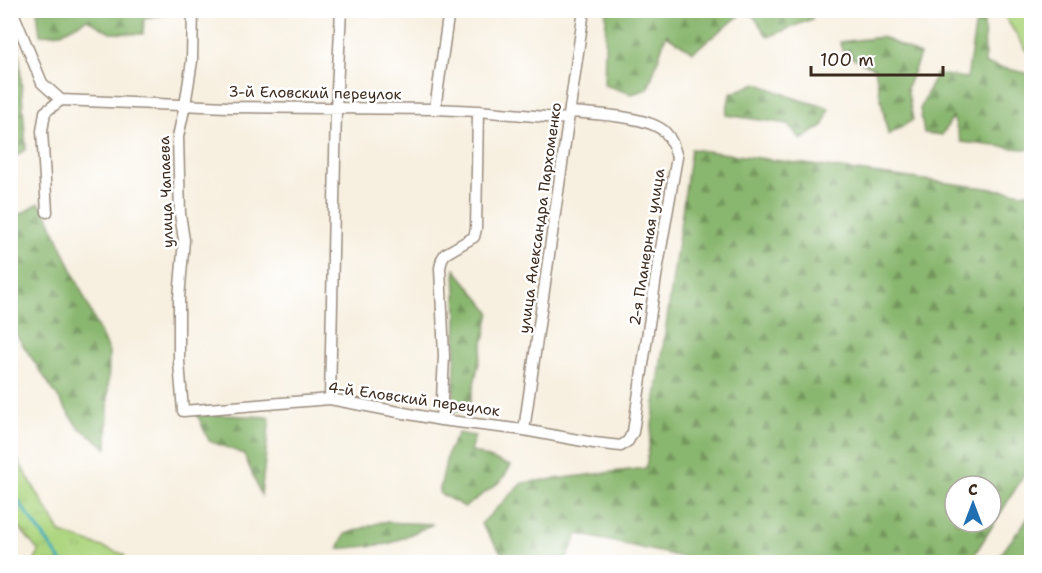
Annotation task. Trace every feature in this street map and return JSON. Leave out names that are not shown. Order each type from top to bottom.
[{"type":"street","points":[[12,10],[42,83],[61,100],[45,112],[42,131],[48,212]]},
{"type":"street","name":"улица Чапаева","points":[[183,411],[179,362],[179,298],[184,240],[179,206],[177,137],[192,61],[193,10]]},
{"type":"street","points":[[330,399],[336,109],[341,10]]},
{"type":"street","points":[[435,110],[449,10]]},
{"type":"street","name":"улица Александра Пархоменко","points":[[524,430],[584,10]]},
{"type":"street","name":"3-й Еловский переулок","points":[[61,100],[227,107],[478,111],[570,115]]},
{"type":"street","points":[[441,420],[444,356],[440,268],[445,254],[474,237],[476,229],[478,111]]},
{"type":"street","name":"2-я Планерная улица","points":[[570,115],[624,117],[653,124],[665,131],[673,141],[677,157],[633,432]]},
{"type":"street","name":"4-й Еловский переулок","points":[[183,411],[330,399],[441,420],[524,430],[621,446],[628,441],[633,432]]},
{"type":"green space","points":[[16,10],[26,149],[11,160],[10,11]]},
{"type":"green space","points":[[736,10],[739,16],[693,52],[666,35],[648,89],[632,94],[604,85],[606,11]]},
{"type":"green space","points":[[37,11],[168,11],[168,14],[144,18],[143,34],[110,33],[87,19],[61,33],[40,35]]},
{"type":"green space","points":[[750,11],[812,11],[812,19],[768,37]]},
{"type":"green space","points":[[1001,11],[1031,11],[1031,57]]},
{"type":"green space","points":[[984,18],[985,64],[1031,74],[1031,150],[961,142],[953,117],[942,135],[924,133],[920,109],[936,74],[967,78],[976,21]]},
{"type":"green space","points":[[882,37],[920,55],[907,88],[913,120],[888,135],[875,69],[843,53],[840,42]]},
{"type":"green space","points":[[756,83],[797,99],[829,108],[824,125],[801,140],[788,124],[726,115],[730,94]]},
{"type":"green space","points":[[691,149],[1031,194],[1031,464],[1003,509],[1003,474],[943,474],[943,534],[987,534],[970,562],[705,562],[578,534],[565,562],[531,562],[503,555],[481,524],[522,483],[646,468]]},
{"type":"green space","points":[[39,203],[48,216],[109,353],[107,448],[77,426],[11,327],[10,222]]},
{"type":"green space","points":[[455,269],[490,312],[468,412],[453,411],[457,318]]},
{"type":"green space","points":[[197,414],[270,417],[261,495],[244,454],[209,441]]},
{"type":"green space","points":[[458,433],[475,436],[470,451],[511,466],[501,481],[465,507],[439,493],[448,452]]},
{"type":"green space","points":[[11,449],[61,533],[123,554],[128,562],[34,562],[39,552],[11,517]]},
{"type":"green space","points":[[1031,514],[1031,549],[1003,562],[995,562]]},
{"type":"green space","points":[[381,522],[433,524],[389,544],[338,549],[345,534]]},
{"type":"waterway","points":[[10,490],[62,562]]}]
